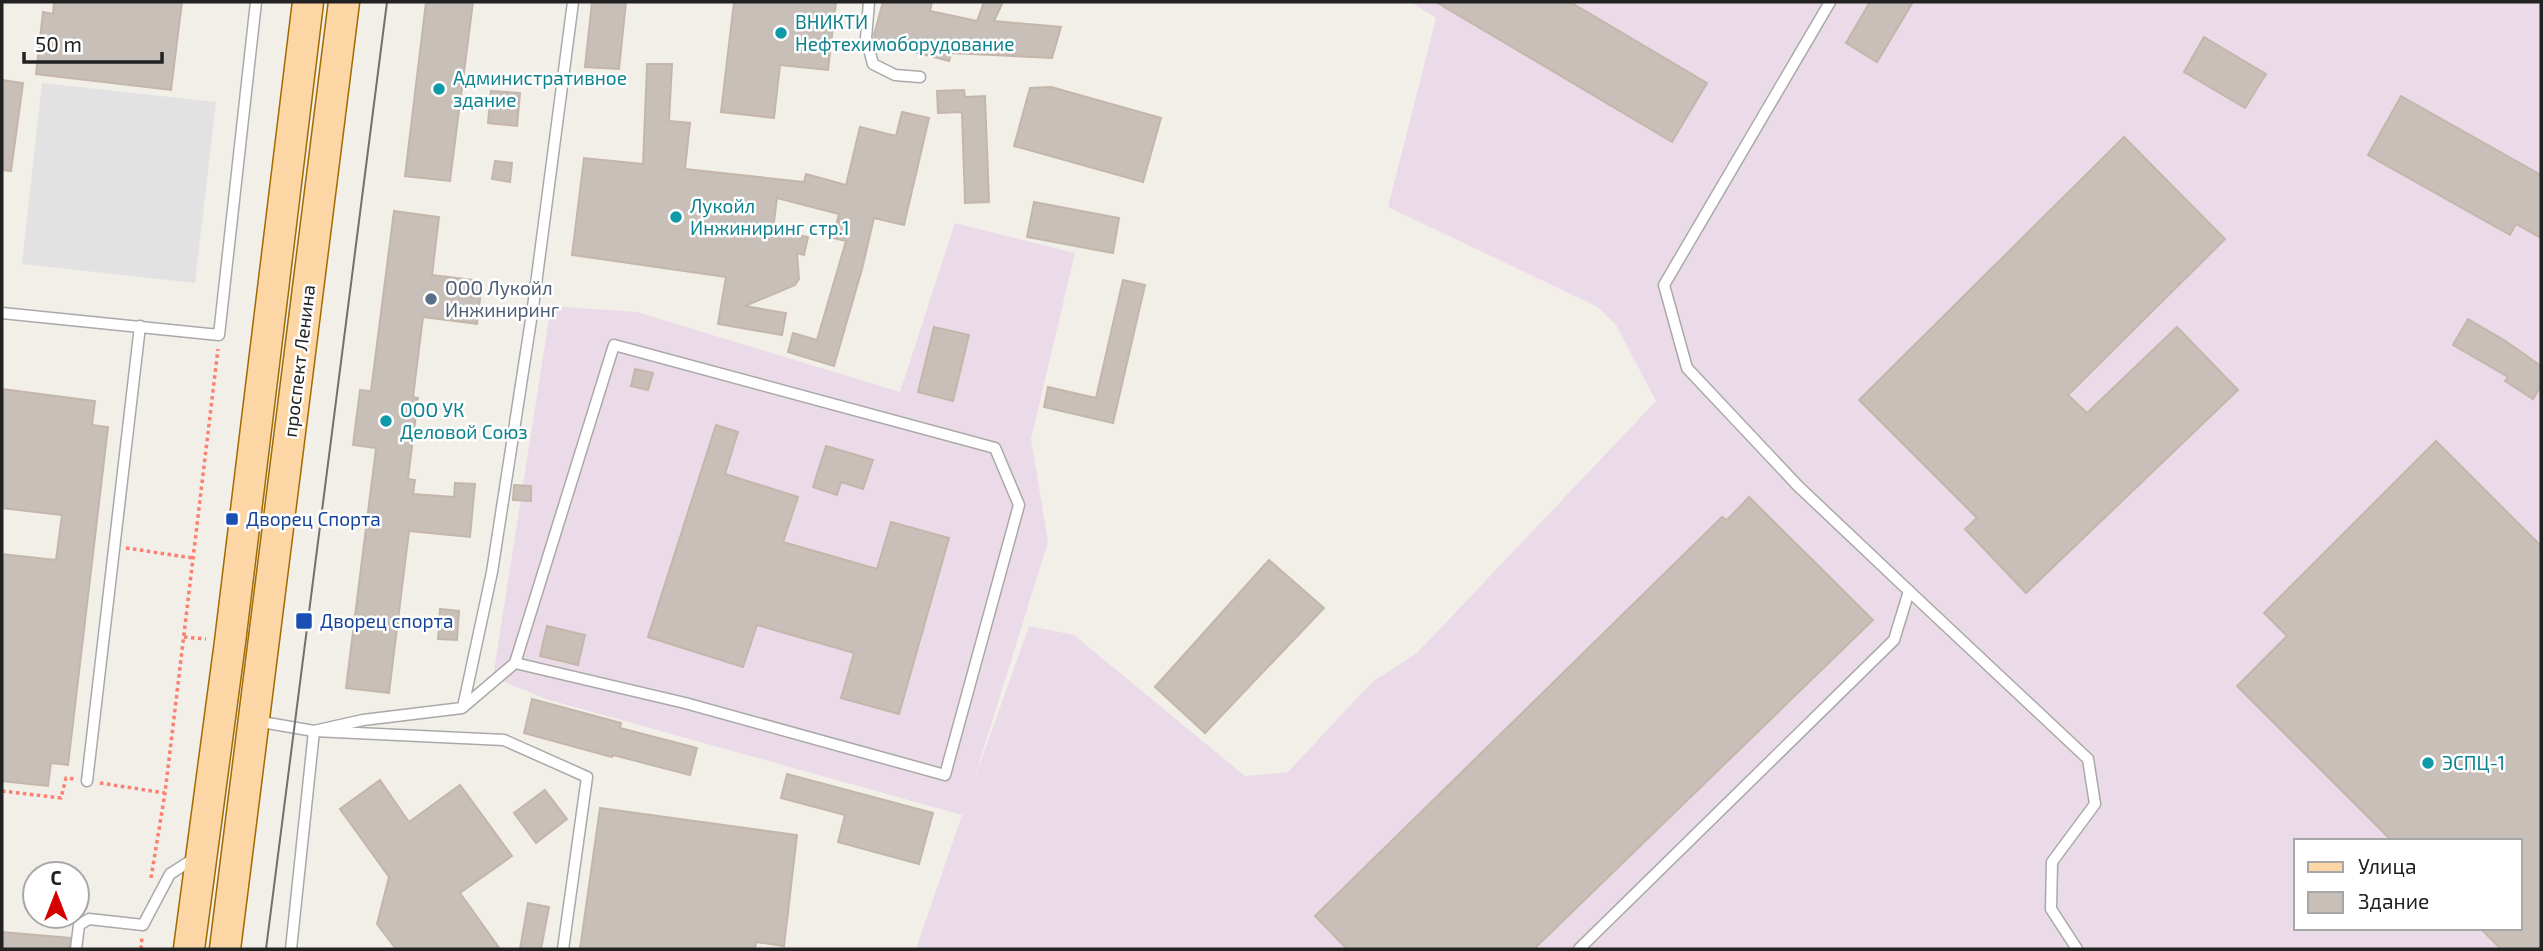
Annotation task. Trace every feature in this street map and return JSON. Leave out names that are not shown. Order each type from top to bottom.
[{"type":"main road","name":"проспект Ленина","points":[[189,949],[308,2]]},
{"type":"main road","name":"проспект Ленина","points":[[225,949],[344,2]]},
{"type":"main road","points":[[219,716],[254,721]]},
{"type":"lane","points":[[2,313],[219,335],[256,2]]},
{"type":"lane","points":[[463,708],[492,572],[517,413],[573,2]]},
{"type":"lane","points":[[869,2],[866,38],[873,64],[895,75],[920,76]]},
{"type":"lane","points":[[1830,2],[1664,285],[1687,368],[1798,486],[2088,759],[2095,804],[2052,862],[2051,909],[2077,949]]},
{"type":"lane","points":[[87,781],[140,326]]},
{"type":"lane","points":[[314,731],[363,720],[463,708],[515,663],[614,345],[995,448],[1019,505],[945,775],[685,703],[515,663]]},
{"type":"lane","points":[[1579,949],[1894,640],[1909,591]]},
{"type":"lane","points":[[254,721],[314,731],[504,740],[587,777],[563,949]]},
{"type":"lane","points":[[291,949],[314,731]]},
{"type":"lane","points":[[76,949],[79,925],[89,919],[143,925],[170,874],[202,854]]},
{"type":"path","points":[[150,886],[165,793],[219,335]]},
{"type":"path","points":[[113,546],[193,558]]},
{"type":"path","points":[[2,791],[61,798],[66,778],[165,793]]},
{"type":"shaded area","points":[[1411,2],[2541,2],[2541,949],[916,949],[962,815],[546,699],[493,677],[551,306],[637,312],[900,392],[955,223],[1075,253],[1031,439],[1048,542],[972,786],[1029,626],[1074,635],[1245,776],[1288,772],[1372,682],[1417,653],[1656,401],[1616,325],[1596,306],[1388,207],[1436,18]]},
{"type":"shaded area","points":[[42,83],[216,102],[195,283],[22,264]]},
{"type":"building","points":[[54,2],[182,2],[171,90],[36,74],[43,12],[53,14]]},
{"type":"building","name":"Административное здание","points":[[426,2],[473,2],[450,181],[405,176]]},
{"type":"building","points":[[592,2],[626,2],[619,69],[585,67]]},
{"type":"building","name":"ВНИКТИ Нефтехимоборудование","points":[[734,2],[836,2],[828,70],[780,65],[774,118],[721,112]]},
{"type":"building","points":[[883,2],[932,2],[930,11],[977,21],[984,2],[1003,2],[994,21],[1061,27],[1052,58],[951,53],[949,61],[875,42],[874,35]]},
{"type":"building","points":[[1436,2],[1570,2],[1707,83],[1672,142]]},
{"type":"building","points":[[1870,2],[1913,2],[1877,62],[1846,43]]},
{"type":"building","points":[[2204,37],[2266,74],[2245,108],[2184,72]]},
{"type":"building","points":[[647,64],[672,64],[669,121],[690,123],[685,169],[804,182],[806,174],[846,185],[860,127],[896,136],[902,112],[929,118],[904,225],[874,218],[834,366],[788,352],[793,333],[817,340],[846,241],[833,238],[839,214],[777,198],[773,230],[808,237],[804,255],[797,253],[799,279],[795,285],[745,306],[786,313],[782,335],[718,324],[726,277],[572,255],[584,158],[643,164]]},
{"type":"building","points":[[2,80],[23,83],[11,171],[2,170]]},
{"type":"building","points":[[1051,87],[1161,118],[1143,182],[1014,146],[1030,88]]},
{"type":"building","points":[[964,90],[965,97],[985,96],[989,202],[965,203],[962,112],[938,113],[937,91]]},
{"type":"building","points":[[491,91],[520,93],[517,126],[488,123]]},
{"type":"building","points":[[2401,96],[2541,175],[2541,238],[2516,224],[2510,235],[2368,155]]},
{"type":"building","points":[[2124,137],[2225,239],[2068,395],[2087,413],[2177,327],[2238,390],[2026,593],[1965,529],[1977,518],[1859,400]]},
{"type":"building","points":[[495,161],[512,163],[510,182],[492,179]]},
{"type":"building","points":[[1034,202],[1119,218],[1113,253],[1027,237]]},
{"type":"building","points":[[394,211],[439,217],[432,275],[482,281],[477,324],[423,317],[413,397],[418,398],[408,479],[415,480],[413,494],[454,497],[455,483],[475,484],[470,537],[409,531],[389,693],[346,688],[376,448],[353,445],[360,390],[371,391]]},
{"type":"building","points":[[1123,280],[1145,285],[1113,423],[1044,407],[1048,387],[1096,398]]},
{"type":"building","points":[[2468,319],[2541,366],[2541,386],[2533,399],[2505,381],[2508,377],[2453,345]]},
{"type":"building","points":[[934,327],[969,335],[953,401],[918,392]]},
{"type":"building","points":[[635,369],[653,373],[648,390],[631,386]]},
{"type":"building","points":[[2,389],[95,401],[92,425],[108,427],[68,765],[51,763],[48,786],[2,781],[2,554],[56,560],[62,515],[2,508]]},
{"type":"building","points":[[716,425],[738,432],[725,474],[798,497],[783,542],[877,569],[891,522],[949,538],[899,714],[841,698],[854,653],[757,625],[743,667],[648,637]]},
{"type":"building","name":"ЭСПЦ-1","points":[[2436,441],[2541,546],[2541,949],[2501,949],[2482,930],[2522,930],[2522,839],[2390,839],[2237,686],[2287,636],[2264,613]]},
{"type":"building","points":[[826,446],[873,460],[863,489],[841,482],[837,495],[813,487]]},
{"type":"building","points":[[514,485],[531,486],[531,501],[513,500]]},
{"type":"building","points":[[1749,497],[1873,620],[1534,949],[1347,949],[1315,916],[1722,517],[1727,520]]},
{"type":"building","points":[[1269,560],[1324,608],[1205,733],[1155,687]]},
{"type":"building","points":[[440,609],[459,611],[457,640],[438,639]]},
{"type":"building","points":[[547,626],[585,635],[578,665],[540,656]]},
{"type":"building","points":[[532,699],[621,723],[620,728],[697,748],[690,775],[524,733]]},
{"type":"building","points":[[787,774],[933,813],[919,864],[838,842],[845,815],[781,798]]},
{"type":"building","points":[[380,780],[409,822],[460,785],[512,856],[460,893],[500,949],[396,949],[377,924],[389,877],[340,809]]},
{"type":"building","points":[[545,790],[567,819],[536,843],[514,813]]},
{"type":"building","points":[[600,808],[797,835],[784,946],[756,942],[755,949],[580,949]]},
{"type":"building","points":[[528,903],[549,907],[541,949],[520,949]]},
{"type":"building","points":[[2,932],[70,938],[69,949],[2,949]]},
{"type":"tram line","points":[[266,949],[387,2]]},
{"type":"place","name":"ВНИКТИ Нефтехимоборудование","points":[[781,33]]},
{"type":"place","name":"Административное здание","points":[[439,89]]},
{"type":"place","name":"Лукойл Инжиниринг стр.1","points":[[676,217]]},
{"type":"place","name":"ООО Лукойл Инжиниринг","points":[[431,299]]},
{"type":"place","name":"ООО УК Деловой Союз","points":[[386,421]]},
{"type":"place","name":"Дворец Спорта","points":[[232,519]]},
{"type":"place","name":"Дворец спорта","points":[[304,621]]},
{"type":"place","name":"ЭСПЦ-1","points":[[2428,763]]}]
